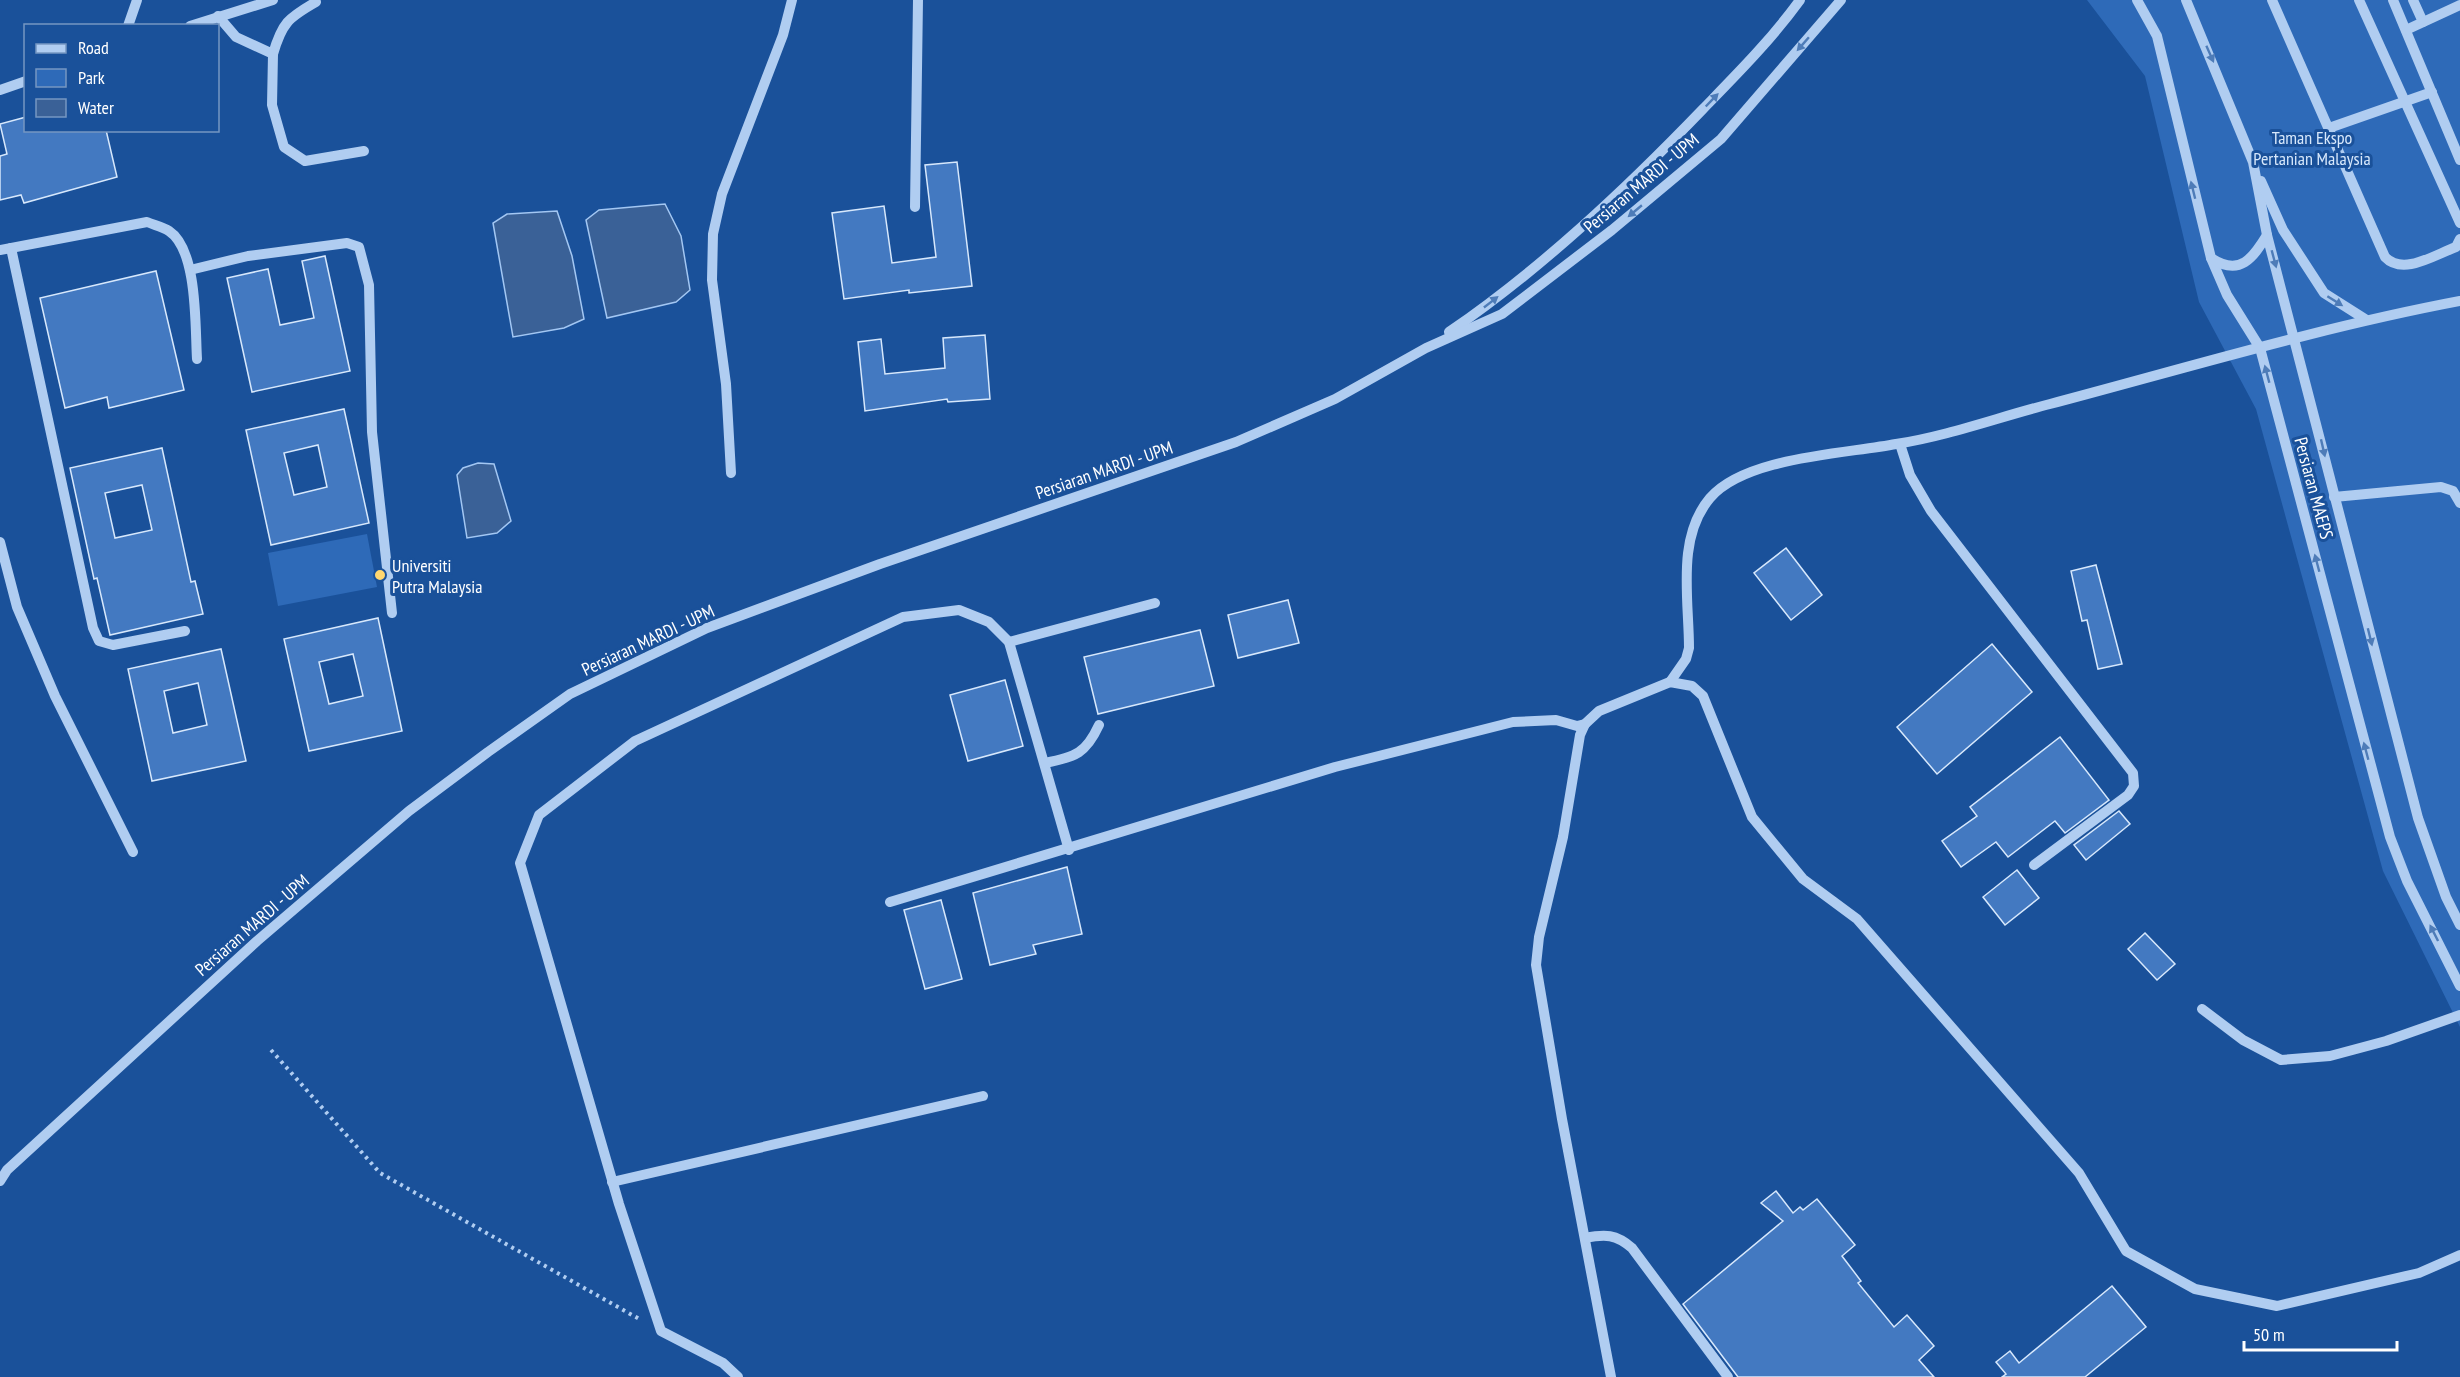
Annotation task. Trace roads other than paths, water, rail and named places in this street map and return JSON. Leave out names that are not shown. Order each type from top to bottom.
[{"type":"street","points":[[130,24],[137,0]]},
{"type":"street","points":[[196,24],[273,0]]},
{"type":"street","points":[[731,473],[726,384],[712,280],[713,234],[722,194],[783,35],[792,0]]},
{"type":"street","points":[[915,207],[918,0]]},
{"type":"street","name":"Persiaran MARDI - UPM","points":[[0,1181],[3,1171],[257,941],[409,811],[570,694],[707,628],[880,564],[1236,442],[1335,399],[1426,348],[1491,303],[1644,170],[1778,31],[1800,0]]},
{"type":"street","name":"Persiaran MARDI - UPM","points":[[1426,348],[1503,314],[1612,230],[1721,139],[1841,0]]},
{"type":"street","name":"Persiaran MAEPS","points":[[2137,0],[2157,36],[2211,258],[2227,295],[2260,348],[2390,837],[2407,881],[2460,986]]},
{"type":"street","name":"Persiaran MAEPS","points":[[2186,0],[2253,162],[2267,235],[2418,818],[2446,897],[2460,924]]},
{"type":"street","points":[[2272,0],[2385,257],[2393,265],[2404,267],[2456,247],[2460,239]]},
{"type":"street","points":[[2359,0],[2460,223]]},
{"type":"street","points":[[2393,0],[2460,160]]},
{"type":"street","points":[[2413,0],[2423,22]]},
{"type":"street","points":[[316,2],[296,14],[280,30],[273,54],[273,105],[284,147],[305,161],[364,151]]},
{"type":"street","points":[[2406,30],[2460,5]]},
{"type":"street","points":[[218,16],[236,38],[273,54]]},
{"type":"street","points":[[0,90],[24,82]]},
{"type":"street","points":[[2329,128],[2432,93]]},
{"type":"street","points":[[2253,162],[2283,230],[2324,293],[2365,319]]},
{"type":"street","points":[[185,631],[113,645],[99,641],[93,628],[6,249],[147,222],[170,231],[187,255],[197,359]]},
{"type":"street","points":[[2211,258],[2222,266],[2243,264],[2255,255],[2267,235]]},
{"type":"street","points":[[190,270],[270,253],[347,243],[359,247],[369,285],[372,432],[392,613]]},
{"type":"street","points":[[1670,682],[1686,659],[1689,648],[1687,555],[1692,527],[1710,498],[1730,481],[1757,468],[1900,444],[2365,319],[2460,301]]},
{"type":"street","points":[[1900,444],[1910,476],[1931,512],[2133,773],[2134,786],[2128,795],[2034,865]]},
{"type":"street","points":[[2334,497],[2441,487],[2453,491],[2460,503]]},
{"type":"street","points":[[0,542],[17,607],[50,686],[133,852]]},
{"type":"street","points":[[1009,642],[1155,603]]},
{"type":"street","points":[[738,1377],[723,1363],[661,1331],[612,1182],[520,863],[539,814],[635,741],[903,617],[959,610],[989,622],[1009,642],[1069,850]]},
{"type":"street","points":[[1611,1377],[1536,965],[1539,937],[1563,837],[1580,735],[1585,724],[1599,711],[1670,682],[1692,686],[1703,696],[1752,817],[1803,879],[1857,919],[2079,1173],[2126,1251],[2196,1289],[2277,1306],[2419,1273],[2460,1255]]},
{"type":"street","points":[[890,902],[1069,850],[1335,767],[1514,722],[1556,720],[1569,725],[1585,724]]},
{"type":"street","points":[[1045,763],[1064,759],[1089,747],[1099,725]]},
{"type":"street","points":[[2202,1009],[2243,1040],[2281,1060],[2330,1056],[2386,1041],[2460,1015]]},
{"type":"street","points":[[612,1182],[983,1096]]},
{"type":"street","points":[[1585,1238],[1600,1235],[1618,1236],[1632,1248],[1728,1377]]},
{"type":"water","points":[[665,204],[681,236],[690,290],[676,302],[607,318],[586,220],[599,210]]},
{"type":"water","points":[[557,211],[572,256],[584,319],[564,328],[513,337],[493,223],[507,214]]},
{"type":"water","points":[[478,463],[494,464],[511,521],[497,533],[467,538],[457,475],[463,468]]},
{"type":"place","name":"Universiti Putra Malaysia","points":[[380,575]]},
{"type":"park label","name":"Taman Ekspo Pertanian Malaysia","points":[[2312,147]]}]
